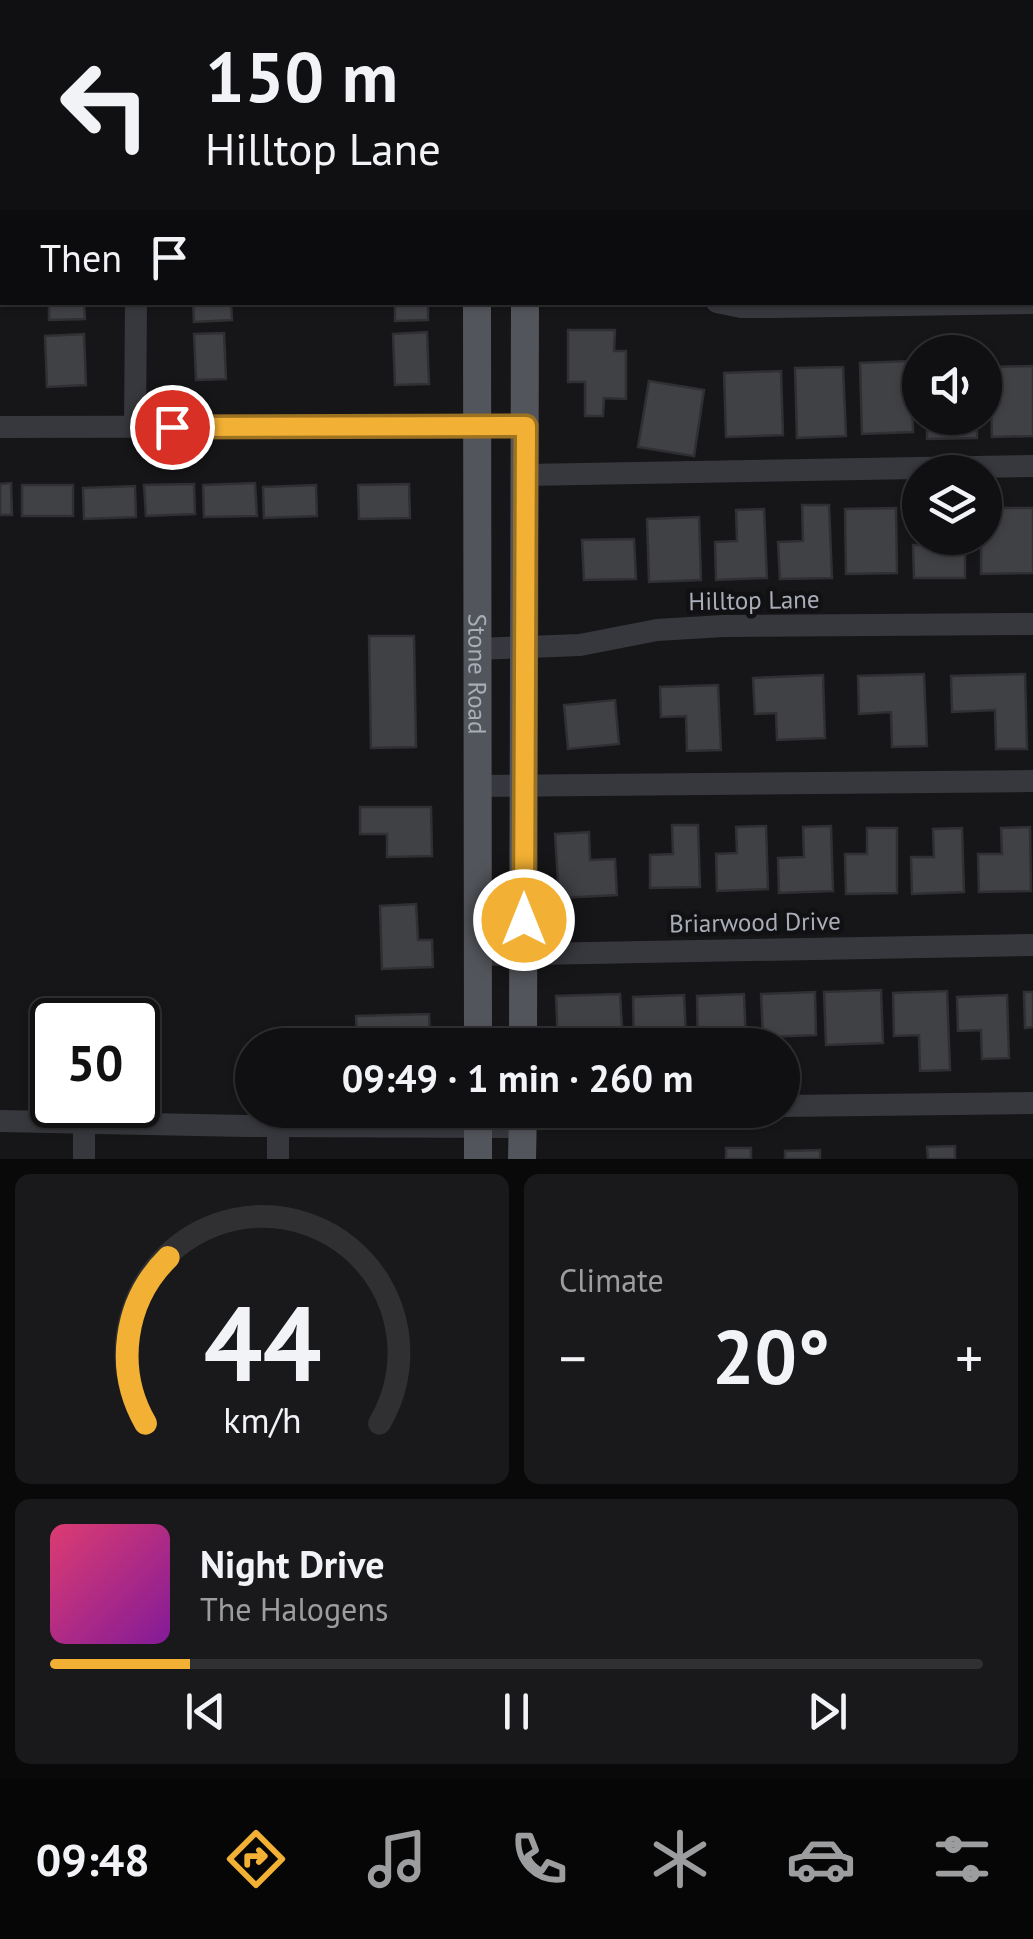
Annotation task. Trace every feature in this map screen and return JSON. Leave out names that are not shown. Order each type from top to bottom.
[{"type":"main road","name":"Stone Road","points":[[476,305],[478,1028]]},
{"type":"main road","name":"Stone Road","points":[[523,1028],[525,305]]},
{"type":"main road","points":[[478,1128],[478,1159]]},
{"type":"main road","points":[[522,1128],[522,1159]]},
{"type":"street","points":[[136,305],[136,426]]},
{"type":"street","points":[[735,305],[878,305]]},
{"type":"street","points":[[0,427],[526,426]]},
{"type":"street","points":[[526,475],[1033,466]]},
{"type":"street","name":"Hilltop Lane","points":[[477,650],[580,645],[656,630],[723,626],[1033,624]]},
{"type":"street","points":[[477,786],[1033,782]]},
{"type":"street","name":"Briarwood Drive","points":[[478,955],[1033,945]]},
{"type":"street","points":[[800,1106],[1033,1104]]},
{"type":"street","points":[[0,1121],[30,1122]]},
{"type":"street","points":[[160,1124],[235,1125]]},
{"type":"street","points":[[84,1128],[84,1159]]},
{"type":"street","points":[[278,1128],[278,1159]]},
{"type":"building","points":[[49,305],[84,305],[85,319],[49,320]]},
{"type":"building","points":[[193,305],[231,305],[232,320],[194,322]]},
{"type":"building","points":[[395,305],[428,305],[428,320],[395,321]]},
{"type":"building","points":[[568,330],[615,330],[614,351],[626,351],[626,399],[604,398],[603,416],[585,416],[585,382],[568,382]]},
{"type":"building","points":[[427,332],[429,384],[395,385],[393,334]]},
{"type":"building","points":[[224,333],[226,379],[196,380],[194,334]]},
{"type":"building","points":[[84,334],[86,385],[47,387],[45,336]]},
{"type":"building","points":[[902,361],[902,432],[862,434],[860,363]]},
{"type":"building","points":[[1033,366],[1033,436],[992,437],[1002,435],[1002,367]]},
{"type":"building","points":[[843,367],[846,436],[797,438],[795,368]]},
{"type":"building","points":[[781,371],[783,435],[726,437],[724,373]]},
{"type":"building","points":[[649,381],[704,390],[694,456],[638,447]]},
{"type":"building","points":[[927,435],[977,435],[977,438],[927,439]]},
{"type":"building","points":[[11,483],[12,515],[0,515],[0,484]]},
{"type":"building","points":[[255,483],[257,516],[204,517],[203,485]]},
{"type":"building","points":[[194,484],[195,514],[146,516],[144,485]]},
{"type":"building","points":[[409,484],[410,518],[359,519],[358,485]]},
{"type":"building","points":[[22,485],[73,485],[73,516],[22,516]]},
{"type":"building","points":[[316,485],[317,516],[264,518],[263,487]]},
{"type":"building","points":[[135,486],[136,517],[84,519],[83,488]]},
{"type":"building","points":[[802,505],[829,505],[832,578],[780,579],[778,542],[803,541]]},
{"type":"building","points":[[896,508],[897,573],[846,574],[845,509]]},
{"type":"building","points":[[1002,508],[1033,508],[1033,573],[981,574],[981,555],[1002,555]]},
{"type":"building","points":[[764,509],[767,578],[716,580],[715,542],[737,541],[736,510]]},
{"type":"building","points":[[699,517],[701,580],[649,582],[647,519]]},
{"type":"building","points":[[634,539],[636,579],[584,580],[582,540]]},
{"type":"building","points":[[913,555],[965,555],[965,578],[914,578]]},
{"type":"building","points":[[369,636],[414,636],[416,747],[371,748]]},
{"type":"building","points":[[924,674],[927,746],[892,747],[891,712],[859,714],[858,676]]},
{"type":"building","points":[[1025,674],[1027,749],[996,749],[995,710],[952,712],[951,676]]},
{"type":"building","points":[[823,675],[825,738],[777,740],[776,713],[755,714],[753,678]]},
{"type":"building","points":[[718,685],[721,750],[687,751],[686,716],[661,717],[660,687]]},
{"type":"building","points":[[615,700],[619,744],[568,749],[564,705]]},
{"type":"building","points":[[360,807],[431,807],[432,856],[387,857],[387,834],[360,834]]},
{"type":"building","points":[[672,825],[698,825],[700,887],[650,888],[650,855],[673,854]]},
{"type":"building","points":[[766,826],[768,889],[717,891],[716,854],[737,853],[736,827]]},
{"type":"building","points":[[831,826],[833,891],[779,893],[778,858],[804,857],[803,827]]},
{"type":"building","points":[[1030,827],[1031,891],[979,892],[978,854],[1002,854],[1001,828]]},
{"type":"building","points":[[867,828],[897,828],[897,893],[846,894],[845,854],[867,854]]},
{"type":"building","points":[[962,828],[964,892],[912,894],[911,857],[934,857],[933,829]]},
{"type":"building","points":[[589,832],[590,860],[615,859],[617,895],[559,898],[555,834]]},
{"type":"building","points":[[416,904],[418,940],[432,940],[433,967],[382,969],[380,906]]},
{"type":"building","points":[[881,990],[883,1043],[826,1045],[824,992]]},
{"type":"building","points":[[947,991],[950,1070],[920,1071],[919,1035],[894,1036],[893,993]]},
{"type":"building","points":[[815,992],[816,1035],[800,1036],[800,1028],[763,1028],[761,994]]},
{"type":"building","points":[[1024,992],[1033,992],[1033,1027],[1025,1028]]},
{"type":"building","points":[[620,994],[622,1027],[557,1028],[556,996]]},
{"type":"building","points":[[744,994],[745,1028],[698,1028],[697,996]]},
{"type":"building","points":[[684,995],[686,1028],[634,1028],[633,997]]},
{"type":"building","points":[[1007,995],[1009,1058],[982,1059],[981,1030],[958,1031],[957,997]]},
{"type":"building","points":[[429,1014],[429,1028],[356,1028],[356,1016]]},
{"type":"building","points":[[955,1146],[955,1159],[928,1159],[927,1147]]},
{"type":"building","points":[[726,1148],[751,1148],[751,1159],[726,1159]]},
{"type":"building","points":[[820,1150],[820,1159],[785,1159],[785,1151]]},
{"type":"route","points":[[172,427],[526,426],[524,920]]}]
